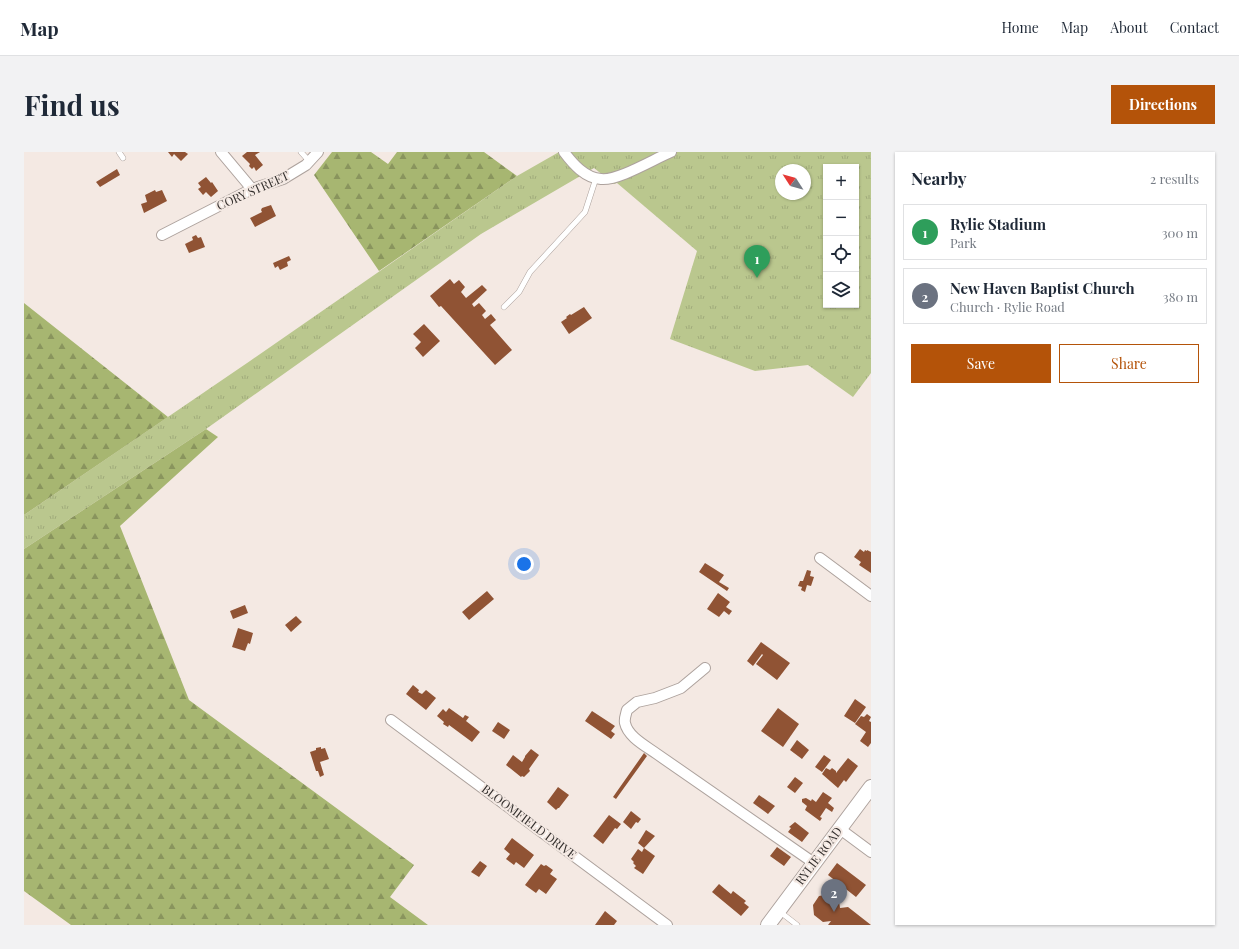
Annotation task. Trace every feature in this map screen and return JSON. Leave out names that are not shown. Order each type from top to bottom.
[{"type":"street","points":[[221,152],[252,189]]},
{"type":"street","name":"CORY STREET","points":[[162,235],[252,189],[283,179],[309,162],[318,152]]},
{"type":"street","points":[[564,152],[574,165],[591,176],[601,179],[615,177],[671,152]]},
{"type":"street","points":[[820,558],[871,596]]},
{"type":"street","points":[[705,668],[681,688],[655,698],[637,702],[626,710],[625,722],[627,729],[632,736],[657,754],[814,863]]},
{"type":"street","name":"BLOOMFIELD DRIVE","points":[[391,720],[667,925]]},
{"type":"street","name":"RYLIE ROAD","points":[[768,925],[871,787]]},
{"type":"street","points":[[840,829],[871,852]]},
{"type":"lane","points":[[119,152],[123,158]]},
{"type":"lane","points":[[300,152],[309,162]]},
{"type":"lane","points":[[504,307],[519,292],[530,272],[582,215],[589,200],[596,178]]},
{"type":"lane","points":[[779,911],[797,925]]},
{"type":"green space","points":[[332,152],[371,152],[388,164],[397,152],[484,152],[517,176],[379,271],[314,175]]},
{"type":"green space","points":[[559,152],[871,152],[871,373],[853,397],[808,365],[755,371],[670,339],[697,251],[617,183],[614,184],[594,168],[481,234],[206,429],[24,549],[24,515],[517,176]]},
{"type":"green space","points":[[24,303],[168,417],[24,515]]},
{"type":"green space","points":[[206,429],[218,437],[120,526],[189,700],[414,865],[390,897],[428,925],[71,925],[24,891],[24,549]]},
{"type":"building","points":[[168,152],[185,152],[188,154],[181,161],[174,154],[172,157]]},
{"type":"building","points":[[247,152],[260,152],[255,155],[263,165],[256,171],[254,167],[252,169],[249,166],[250,164],[242,156]]},
{"type":"building","points":[[117,169],[120,175],[100,187],[96,182]]},
{"type":"building","points":[[206,177],[211,183],[212,182],[218,191],[211,197],[206,192],[203,195],[198,189],[201,187],[198,183]]},
{"type":"building","points":[[155,190],[156,192],[162,190],[167,201],[144,213],[141,204],[147,202],[145,195]]},
{"type":"building","points":[[271,205],[276,216],[255,227],[250,218],[262,212],[262,208]]},
{"type":"building","points":[[196,235],[198,238],[201,237],[205,247],[189,253],[185,244],[193,240],[192,237]]},
{"type":"building","points":[[289,256],[291,260],[287,262],[288,266],[280,270],[278,266],[275,268],[273,263]]},
{"type":"building","points":[[450,279],[454,284],[459,280],[465,287],[461,292],[466,298],[482,285],[487,290],[472,304],[474,307],[479,303],[486,311],[482,315],[485,319],[491,314],[496,320],[490,325],[512,350],[495,365],[430,296]]},
{"type":"building","points":[[584,307],[592,318],[569,334],[561,322],[570,314],[571,315]]},
{"type":"building","points":[[424,324],[440,341],[423,357],[415,348],[421,342],[413,334]]},
{"type":"building","points":[[860,549],[864,552],[867,550],[871,552],[871,573],[859,565],[861,562],[854,557]]},
{"type":"building","points":[[705,563],[724,575],[719,582],[729,588],[727,591],[699,572]]},
{"type":"building","points":[[807,570],[811,571],[810,576],[814,577],[811,586],[807,585],[805,592],[801,590],[802,587],[798,586],[800,581],[803,581]]},
{"type":"building","points":[[487,591],[494,599],[469,620],[462,612]]},
{"type":"building","points":[[718,593],[730,602],[726,607],[732,611],[729,615],[724,611],[719,617],[707,609]]},
{"type":"building","points":[[245,605],[248,613],[233,619],[230,611]]},
{"type":"building","points":[[296,616],[302,622],[291,632],[285,625]]},
{"type":"building","points":[[238,628],[253,633],[250,644],[248,643],[245,651],[232,647]]},
{"type":"building","points":[[761,642],[790,663],[777,680],[756,664],[763,655],[762,654],[753,666],[747,661]]},
{"type":"building","points":[[413,685],[419,690],[418,692],[422,694],[426,690],[436,698],[426,710],[406,694]]},
{"type":"building","points":[[855,699],[866,707],[855,723],[844,716]]},
{"type":"building","points":[[449,708],[463,718],[465,715],[469,717],[466,721],[480,732],[472,742],[449,725],[448,727],[443,724],[444,722],[437,716],[443,709],[446,712]]},
{"type":"building","points":[[778,708],[799,724],[783,747],[761,731]]},
{"type":"building","points":[[592,711],[615,726],[611,731],[615,734],[611,739],[585,721]]},
{"type":"building","points":[[867,714],[871,717],[869,721],[871,722],[871,743],[868,747],[860,741],[866,732],[855,724],[861,716],[864,717]]},
{"type":"building","points":[[498,722],[510,730],[504,739],[492,731]]},
{"type":"building","points":[[797,740],[809,750],[802,759],[790,750]]},
{"type":"building","points":[[321,747],[321,749],[325,748],[329,759],[320,762],[324,775],[320,777],[318,771],[316,771],[310,752]]},
{"type":"building","points":[[531,749],[539,755],[529,769],[530,771],[524,777],[521,777],[506,765],[513,755],[522,762]]},
{"type":"building","points":[[644,753],[647,756],[616,799],[613,797]]},
{"type":"building","points":[[824,755],[831,760],[822,772],[815,767]]},
{"type":"building","points":[[848,758],[858,766],[846,782],[844,780],[838,788],[822,774],[826,768],[830,770],[832,768],[836,771],[836,773]]},
{"type":"building","points":[[795,777],[803,783],[795,793],[787,787]]},
{"type":"building","points":[[558,787],[569,795],[556,810],[547,802]]},
{"type":"building","points":[[823,792],[832,798],[828,803],[834,808],[832,812],[826,808],[820,817],[822,818],[820,821],[805,810],[807,806],[802,802],[802,799],[806,798],[811,801],[812,799],[816,802]]},
{"type":"building","points":[[759,795],[775,806],[768,814],[753,803]]},
{"type":"building","points":[[631,811],[641,819],[638,823],[636,822],[631,829],[623,822]]},
{"type":"building","points":[[609,815],[621,824],[617,829],[615,828],[603,844],[593,836]]},
{"type":"building","points":[[795,822],[809,833],[802,842],[788,832],[791,828],[789,827]]},
{"type":"building","points":[[646,830],[655,836],[644,848],[638,843]]},
{"type":"building","points":[[512,838],[534,855],[524,868],[516,862],[514,865],[506,859],[510,854],[504,849]]},
{"type":"building","points":[[777,847],[791,857],[784,866],[770,856]]},
{"type":"building","points":[[644,848],[655,856],[643,874],[634,868],[636,866],[631,859],[638,849],[642,852]]},
{"type":"building","points":[[480,861],[487,866],[479,877],[471,872]]},
{"type":"building","points":[[837,863],[866,885],[856,897],[828,875]]},
{"type":"building","points":[[541,864],[544,866],[546,865],[553,870],[550,874],[557,879],[546,894],[539,889],[536,893],[525,885]]},
{"type":"building","points":[[719,884],[731,894],[733,891],[746,901],[744,903],[749,907],[741,916],[712,892]]},
{"type":"building","points":[[830,894],[839,901],[840,908],[848,907],[871,925],[828,925],[831,921],[823,922],[814,915],[813,905],[819,896]]},
{"type":"building","points":[[605,911],[617,921],[614,925],[595,925]]},
{"type":"place","name":"Rylie Stadium","points":[[757,278]]},
{"type":"place","name":"New Haven Baptist Church","points":[[834,912]]}]
